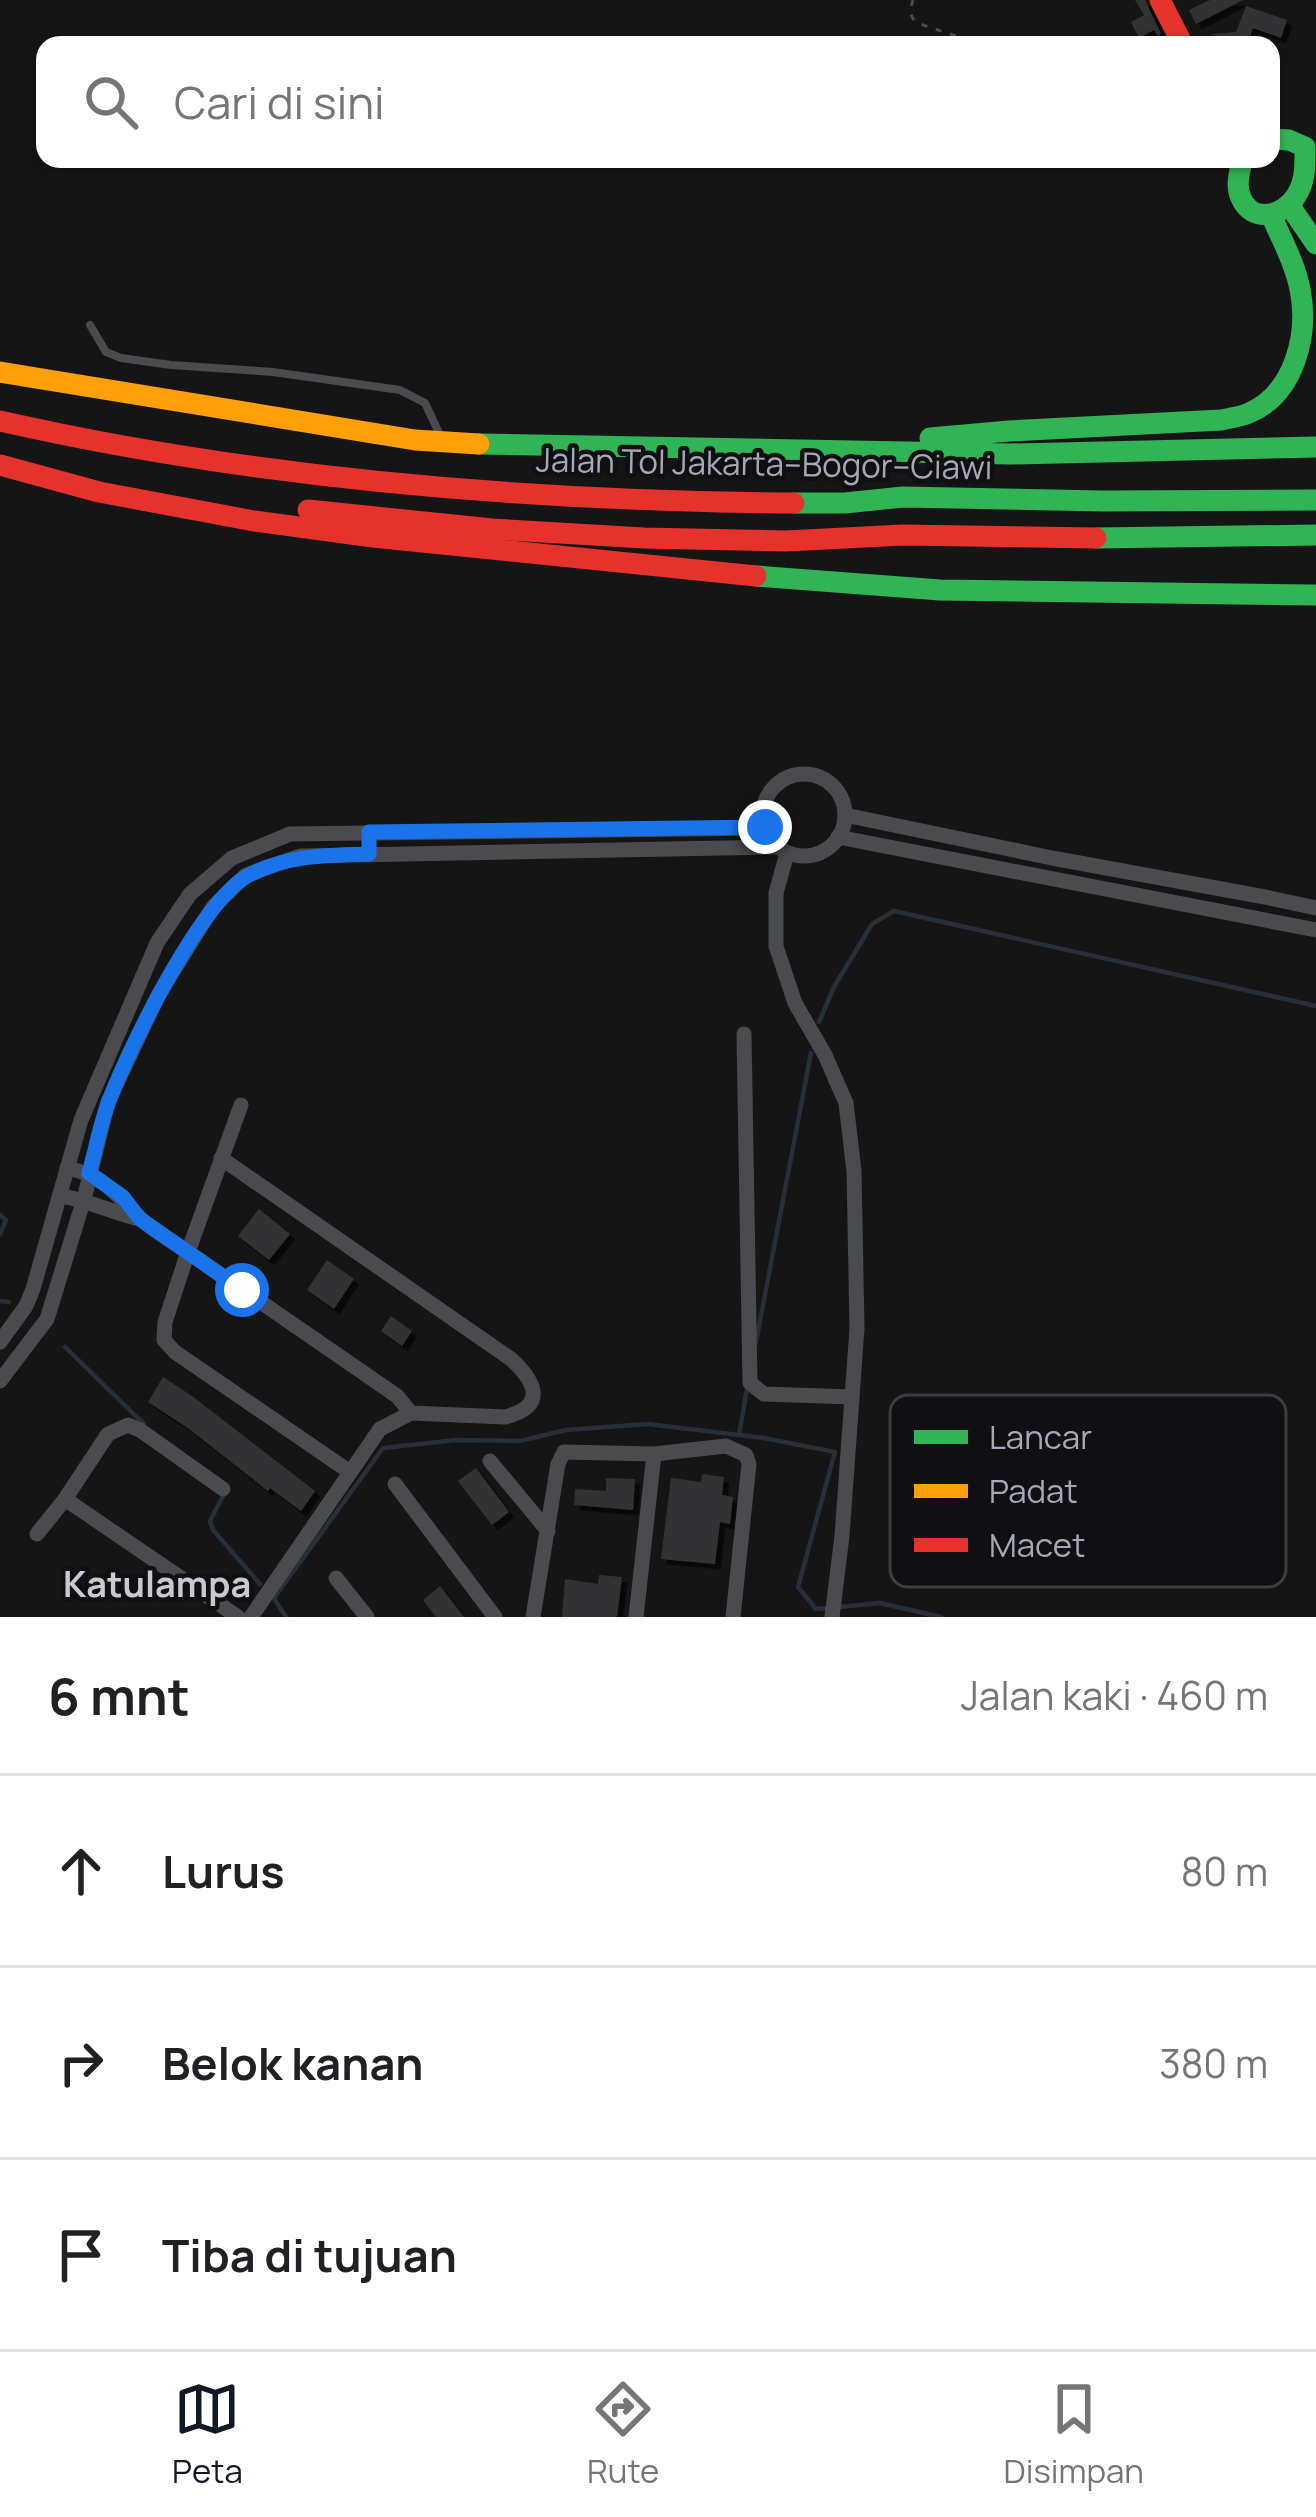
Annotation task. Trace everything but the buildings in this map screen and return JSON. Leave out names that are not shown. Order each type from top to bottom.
[{"type":"main road","points":[[1160,0],[1179,36]]},
{"type":"main road","points":[[1280,140],[1310,146],[1316,199]]},
{"type":"main road","points":[[1239,168],[1242,197],[1250,207],[1283,214],[1316,244]]},
{"type":"main road","points":[[1283,214],[1308,200],[1315,188]]},
{"type":"main road","points":[[843,451],[975,433],[1221,420],[1251,412],[1282,385],[1303,329],[1283,214]]},
{"type":"main road","points":[[0,372],[415,440],[498,445],[1011,454],[1316,447]]},
{"type":"main road","name":"Jalan Tol Jakarta–Bogor–Ciawi","points":[[0,421],[259,466],[471,490],[662,502],[845,503],[903,497],[1316,500]]},
{"type":"main road","points":[[0,463],[99,492],[254,521],[830,583],[940,590],[1316,595]]},
{"type":"main road","name":"Jalan Tol Jakarta–Bogor–Ciawi","points":[[0,463],[248,504],[622,537],[786,542],[903,535],[1316,535]]},
{"type":"street","points":[[0,1381],[47,1319],[108,1102],[159,994],[213,907],[246,875],[300,856],[783,850],[799,856],[821,852],[838,837],[843,803],[820,778],[786,778],[769,794],[763,816],[765,827],[783,850],[776,893],[776,946],[795,1003],[846,1103],[854,1171],[856,1328],[832,1617]]},
{"type":"street","points":[[844,814],[1316,908]]},
{"type":"street","points":[[0,1342],[33,1289],[81,1120],[157,943],[190,894],[232,858],[290,834],[765,827]]},
{"type":"street","points":[[369,832],[369,854]]},
{"type":"street","points":[[838,837],[1316,930]]},
{"type":"street","points":[[744,1034],[750,1383],[764,1394],[852,1397]]},
{"type":"street","points":[[241,1105],[165,1322],[164,1340],[350,1472]]},
{"type":"street","points":[[221,1159],[511,1359],[531,1377],[534,1391],[530,1404],[505,1417],[411,1413],[380,1430],[250,1617]]},
{"type":"street","points":[[67,1168],[89,1173],[123,1197],[140,1219],[397,1396],[411,1413]]},
{"type":"street","points":[[61,1196],[140,1219]]},
{"type":"street","points":[[33,1289],[55,1296]]},
{"type":"street","points":[[37,1534],[108,1434],[128,1425],[223,1489]]},
{"type":"street","points":[[533,1617],[558,1464],[565,1452],[655,1454],[726,1446],[746,1455],[749,1480],[733,1617]]},
{"type":"street","points":[[636,1617],[655,1454]]},
{"type":"street","points":[[490,1461],[548,1531]]},
{"type":"street","points":[[394,1484],[495,1617]]},
{"type":"street","points":[[65,1499],[238,1617]]},
{"type":"street","points":[[336,1578],[367,1617]]},
{"type":"lane","points":[[90,325],[106,352],[121,358],[273,371],[400,390],[427,407],[443,441]]},
{"type":"lane","points":[[415,440],[427,407]]},
{"type":"path","points":[[913,0],[911,18],[956,36]]},
{"type":"waterway","points":[[819,1022],[872,924],[894,911],[1316,1006]]},
{"type":"waterway","points":[[756,1342],[811,1053]]},
{"type":"waterway","points":[[0,1215],[6,1220],[0,1234]]},
{"type":"waterway","points":[[0,1301],[9,1302]]},
{"type":"waterway","points":[[65,1347],[144,1424]]},
{"type":"waterway","points":[[739,1435],[747,1389]]},
{"type":"waterway","points":[[274,1598],[383,1448],[456,1440],[520,1441],[566,1430],[648,1424],[835,1452],[798,1587],[816,1609],[829,1608]]},
{"type":"waterway","points":[[225,1492],[210,1521],[213,1530],[260,1584]]},
{"type":"waterway","points":[[273,1597],[286,1617]]},
{"type":"waterway","points":[[840,1607],[880,1603],[941,1617]]},
{"type":"traffic: fast","points":[[1240,168],[1238,188],[1253,211],[1268,214],[1291,203],[1302,184],[1305,147],[1280,140]]},
{"type":"traffic: fast","points":[[1294,212],[1316,244]]},
{"type":"traffic: fast","points":[[930,438],[1221,420],[1265,404],[1288,377],[1302,325],[1298,280],[1272,217]]},
{"type":"traffic: fast","points":[[479,444],[1011,454],[1316,447]]},
{"type":"traffic: fast","points":[[794,503],[903,497],[1316,500]]},
{"type":"traffic: fast","points":[[1096,538],[1316,535]]},
{"type":"traffic: fast","points":[[756,576],[940,590],[1316,595]]},
{"type":"traffic: slow","points":[[0,372],[415,440],[479,444]]},
{"type":"traffic: jam","points":[[1160,0],[1178,36]]},
{"type":"traffic: jam","points":[[0,421],[195,458],[395,483],[595,497],[794,503]]},
{"type":"traffic: jam","points":[[0,465],[99,492],[254,521],[756,576]]},
{"type":"traffic: jam","points":[[308,510],[492,529],[644,538],[1096,538]]},
{"type":"district","name":"Katulampa","points":[[157,1583]]},
{"type":"route","points":[[242,1290],[140,1219],[123,1197],[89,1173],[108,1102],[159,994],[213,907],[246,875],[300,856],[369,854],[369,832],[765,827]]}]
